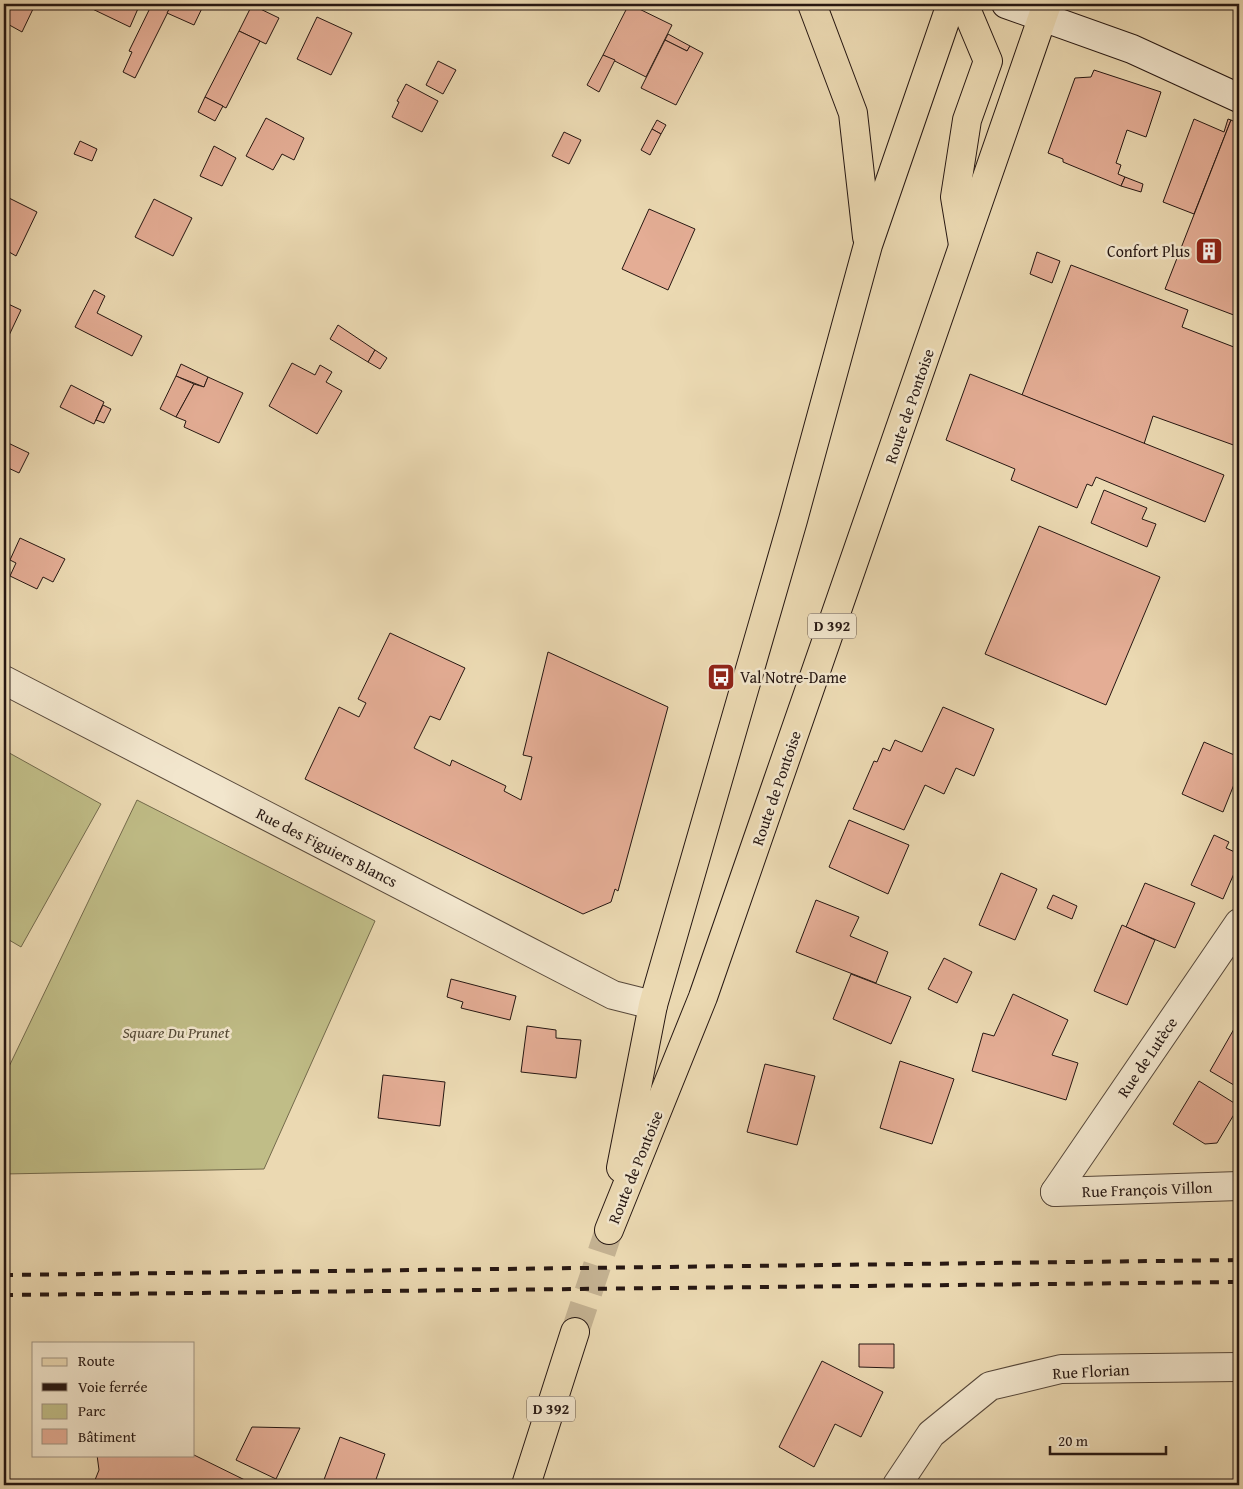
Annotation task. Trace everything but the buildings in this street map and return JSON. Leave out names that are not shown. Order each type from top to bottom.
[{"type":"main road","points":[[812,4],[852,113],[868,245]]},
{"type":"main road","name":"Route de Pontoise","points":[[950,4],[868,245],[793,520],[653,1005],[609,1230],[703,997],[1048,7]]},
{"type":"main road","points":[[963,249],[955,197],[967,120],[988,60],[964,4]]},
{"type":"main road","name":"D 392","points":[[526,1485],[575,1332]]},
{"type":"street","points":[[1006,4],[1048,7],[1132,49],[1239,98]]},
{"type":"street","name":"Rue des Figuiers Blancs","points":[[4,680],[613,995],[653,1005]]},
{"type":"street","name":"Rue de Lutèce","points":[[1055,1192],[1239,923]]},
{"type":"street","name":"Rue François Villon","points":[[1055,1192],[1239,1186]]},
{"type":"street","name":"Rue Florian","points":[[897,1485],[931,1434],[990,1386],[1061,1369],[1239,1367]]},
{"type":"green space","points":[[4,750],[101,804],[21,947],[4,937]]},
{"type":"green space","name":"Square Du Prunet","points":[[137,800],[375,921],[264,1169],[4,1174],[4,1077]]},
{"type":"tunnel","points":[[575,1332],[609,1230]]},
{"type":"railway","points":[[4,1275],[1239,1260]]},
{"type":"railway","points":[[4,1295],[1239,1282]]},
{"type":"place","name":"Confort Plus","points":[[1209,251]]},
{"type":"place","name":"Val Notre-Dame","points":[[721,677]]}]
